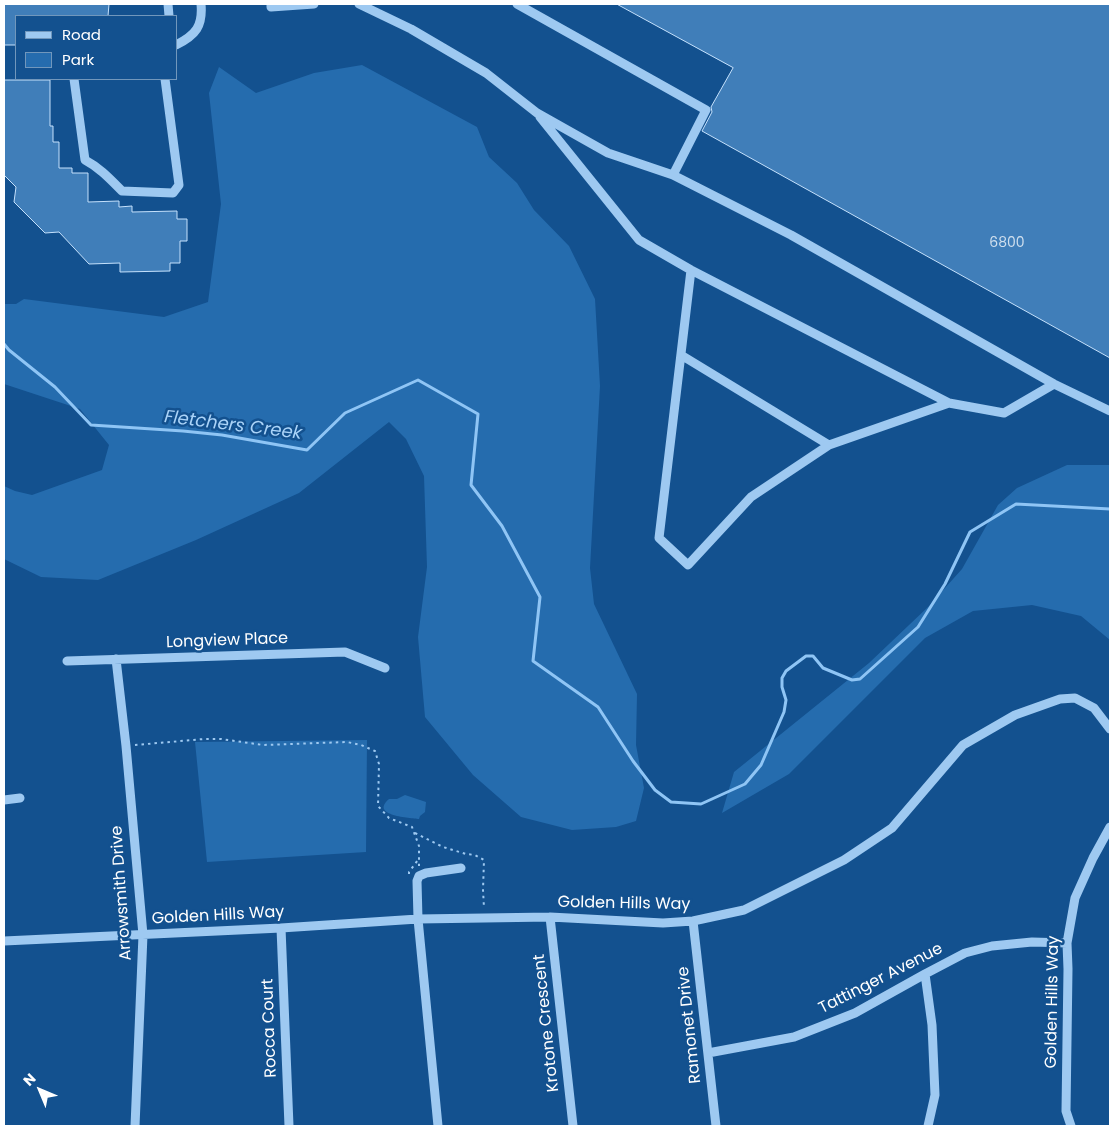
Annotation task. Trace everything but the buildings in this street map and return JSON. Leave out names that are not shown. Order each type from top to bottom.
[{"type":"street","points":[[178,44],[187,40],[196,31],[201,20],[201,4]]},
{"type":"street","points":[[270,4],[271,8],[314,4]]},
{"type":"street","points":[[359,4],[411,28],[486,73],[536,113],[608,153],[673,175],[791,235],[1054,384],[1110,411]]},
{"type":"street","points":[[517,4],[706,110],[673,175]]},
{"type":"street","points":[[74,80],[84,160],[96,165],[122,191],[173,193],[179,185],[165,80]]},
{"type":"street","points":[[536,113],[639,240],[691,270],[949,403],[1004,413],[1054,384]]},
{"type":"street","points":[[691,270],[659,538],[688,565],[751,497],[829,444],[949,403]]},
{"type":"street","points":[[682,355],[829,444]]},
{"type":"street","name":"Longview Place","points":[[67,661],[345,652],[384,668]]},
{"type":"street","name":"Arrowsmith Drive","points":[[116,659],[143,935],[135,1126]]},
{"type":"street","name":"Golden Hills Way","points":[[4,941],[281,928],[418,919],[550,918],[664,923],[693,921],[744,910],[844,860],[892,828],[963,745],[1015,715],[1060,699],[1075,698],[1094,708],[1110,729]]},
{"type":"street","points":[[4,800],[20,798]]},
{"type":"street","name":"Golden Hills Way","points":[[1070,1126],[1066,1111],[1067,943],[1075,898],[1110,826]]},
{"type":"street","points":[[438,1126],[418,919],[417,881],[419,876],[426,873],[462,868]]},
{"type":"street","name":"Krotone Crescent","points":[[550,918],[573,1126]]},
{"type":"street","name":"Ramonet Drive","points":[[693,921],[716,1126]]},
{"type":"street","name":"Rocca Court","points":[[281,928],[289,1126]]},
{"type":"street","name":"Tattinger Avenue","points":[[708,1053],[794,1037],[855,1013],[965,953],[992,946],[1032,942],[1067,943]]},
{"type":"street","points":[[925,974],[932,1025],[934,1095],[928,1126]]},
{"type":"path","points":[[126,746],[221,739],[263,745],[348,742],[375,751],[379,764],[378,806],[389,818],[412,827],[419,846],[418,864],[422,875]]},
{"type":"green space","points":[[362,65],[477,127],[489,157],[517,183],[534,210],[569,246],[595,299],[600,386],[590,568],[594,604],[637,694],[636,745],[644,788],[636,821],[616,827],[572,830],[521,817],[473,775],[425,717],[418,637],[427,567],[424,476],[406,439],[389,422],[299,493],[196,540],[98,580],[41,577],[4,559],[4,486],[32,495],[102,470],[109,445],[80,409],[4,384],[4,304],[16,304],[24,299],[164,317],[208,302],[221,204],[209,93],[219,67],[256,93],[314,73]]},
{"type":"green space","points":[[1067,465],[1110,465],[1110,640],[1081,616],[1032,605],[973,611],[925,638],[789,774],[722,813],[734,772],[869,663],[928,607],[962,569],[998,505],[1017,488]]},
{"type":"green space","points":[[367,740],[366,852],[207,862],[195,742]]},
{"type":"green space","points":[[405,795],[426,802],[425,812],[419,819],[393,815],[384,809],[384,805],[389,799],[397,799]]},
{"type":"waterway","name":"Fletchers Creek","points":[[4,344],[55,387],[91,425],[222,435],[307,450],[345,413],[418,380],[478,414],[471,485],[502,526],[540,597],[533,661],[598,707],[633,761],[655,790],[671,802],[701,804],[745,784],[761,765],[784,712],[786,700],[782,687],[782,678],[786,671],[806,656],[813,656],[823,668],[852,680],[860,679],[918,627],[945,584],[970,532],[1016,504],[1110,509]]}]
